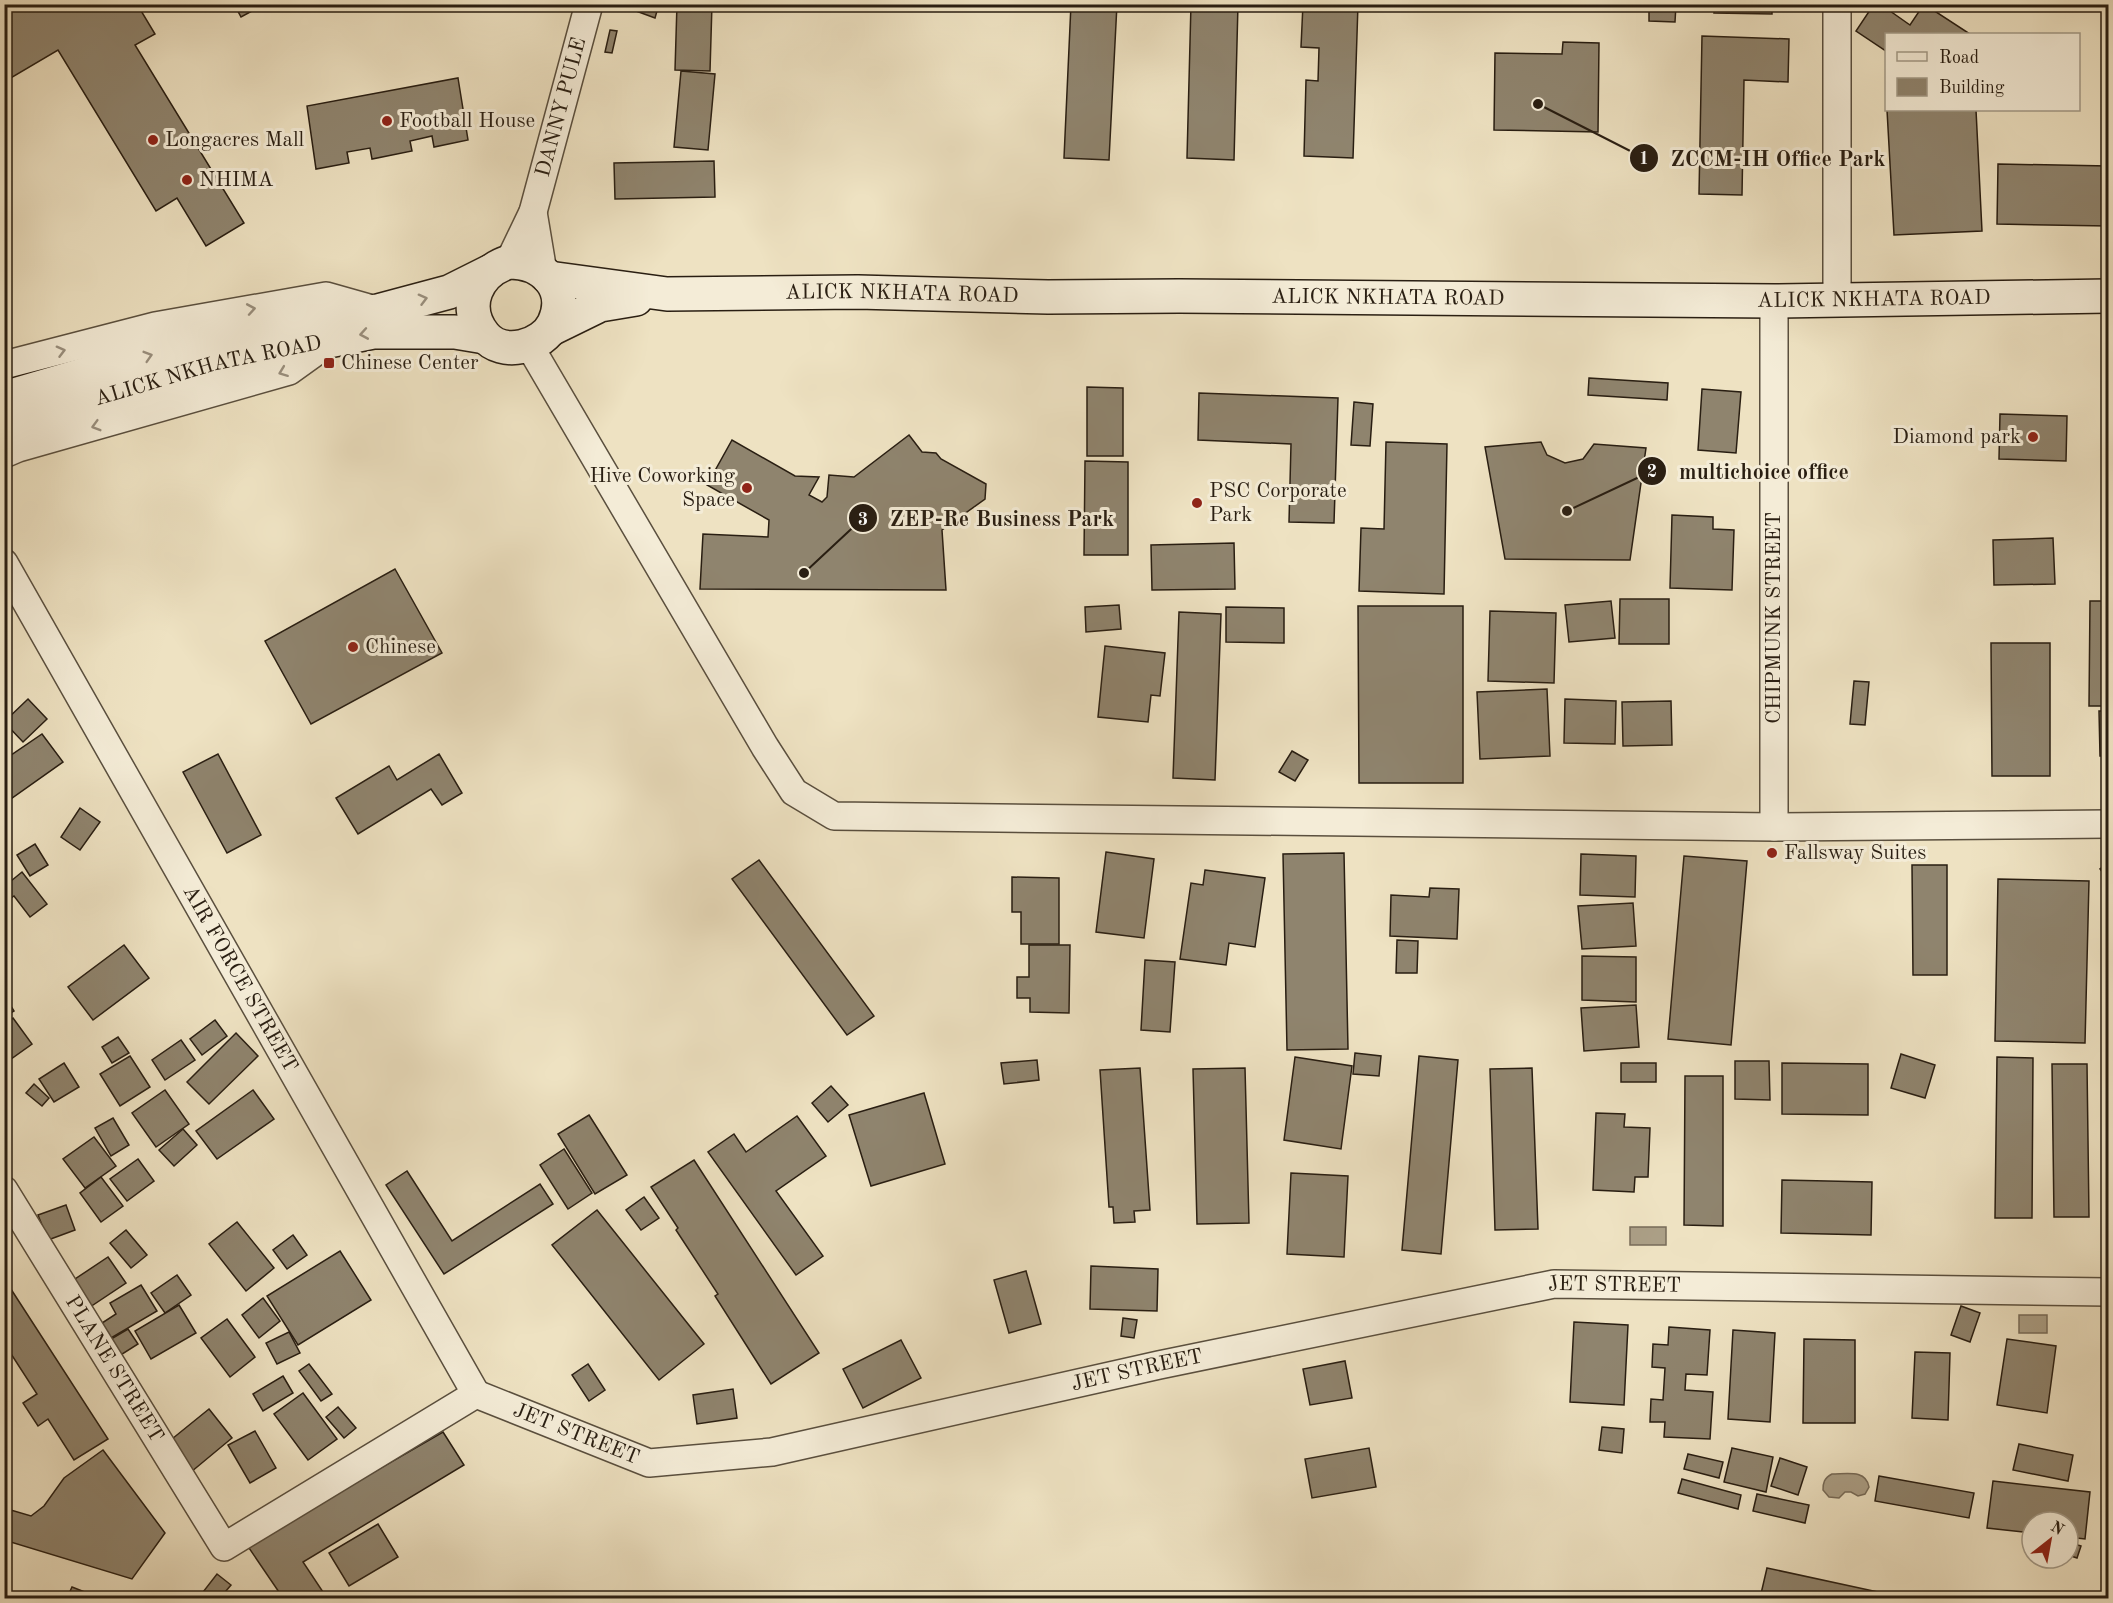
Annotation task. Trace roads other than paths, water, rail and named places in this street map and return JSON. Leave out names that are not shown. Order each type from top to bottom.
[{"type":"main road","points":[[528,263],[546,275],[558,299],[556,319],[540,337],[506,347],[484,337],[475,319],[473,299],[476,288],[499,267],[528,263]]},
{"type":"main road","name":"ALICK NKHATA ROAD","points":[[4,427],[55,398],[205,339],[276,323],[378,311],[449,292],[499,267]]},
{"type":"main road","name":"ALICK NKHATA ROAD","points":[[546,275],[667,294]]},
{"type":"main road","name":"ALICK NKHATA ROAD","points":[[540,337],[600,305],[667,294],[858,292],[1048,297],[1774,301],[2109,296]]},
{"type":"main road","name":"ALICK NKHATA ROAD","points":[[4,398],[55,398],[373,332],[455,332],[484,337]]},
{"type":"street","name":"DANNY PULE","points":[[499,267],[533,212],[589,4]]},
{"type":"street","points":[[1837,4],[1837,299]]},
{"type":"street","name":"DANNY PULE","points":[[533,212],[546,275]]},
{"type":"street","points":[[4,366],[155,326],[326,296],[378,311]]},
{"type":"street","name":"CHIPMUNK STREET","points":[[1773,827],[1774,301]]},
{"type":"street","points":[[540,337],[765,747],[794,792],[834,816],[1773,827],[2109,824]]},
{"type":"street","points":[[4,454],[18,448],[289,371],[332,340]]},
{"type":"street","name":"AIR FORCE STREET","points":[[4,563],[476,1394]]},
{"type":"street","name":"PLANE STREET","points":[[4,1190],[224,1547],[476,1394]]},
{"type":"street","name":"JET STREET","points":[[476,1394],[649,1463],[772,1452],[1159,1365],[1554,1284],[2109,1292]]},
{"type":"place","name":"ZCCM-IH Office Park","points":[[1538,104]]},
{"type":"place","name":"Football House","points":[[387,121]]},
{"type":"place","name":"Longacres Mall","points":[[153,140]]},
{"type":"place","name":"NHIMA","points":[[187,180]]},
{"type":"place","name":"Chinese Center","points":[[329,363]]},
{"type":"place","name":"Diamond park","points":[[2033,437]]},
{"type":"place","name":"Hive Coworking Space","points":[[747,488]]},
{"type":"place","name":"PSC Corporate Park","points":[[1197,503]]},
{"type":"place","name":"multichoice office","points":[[1567,511]]},
{"type":"place","name":"ZEP-Re Business Park","points":[[804,573]]},
{"type":"place","name":"Chinese","points":[[353,647]]},
{"type":"place","name":"Fallsway Suites","points":[[1772,853]]}]
